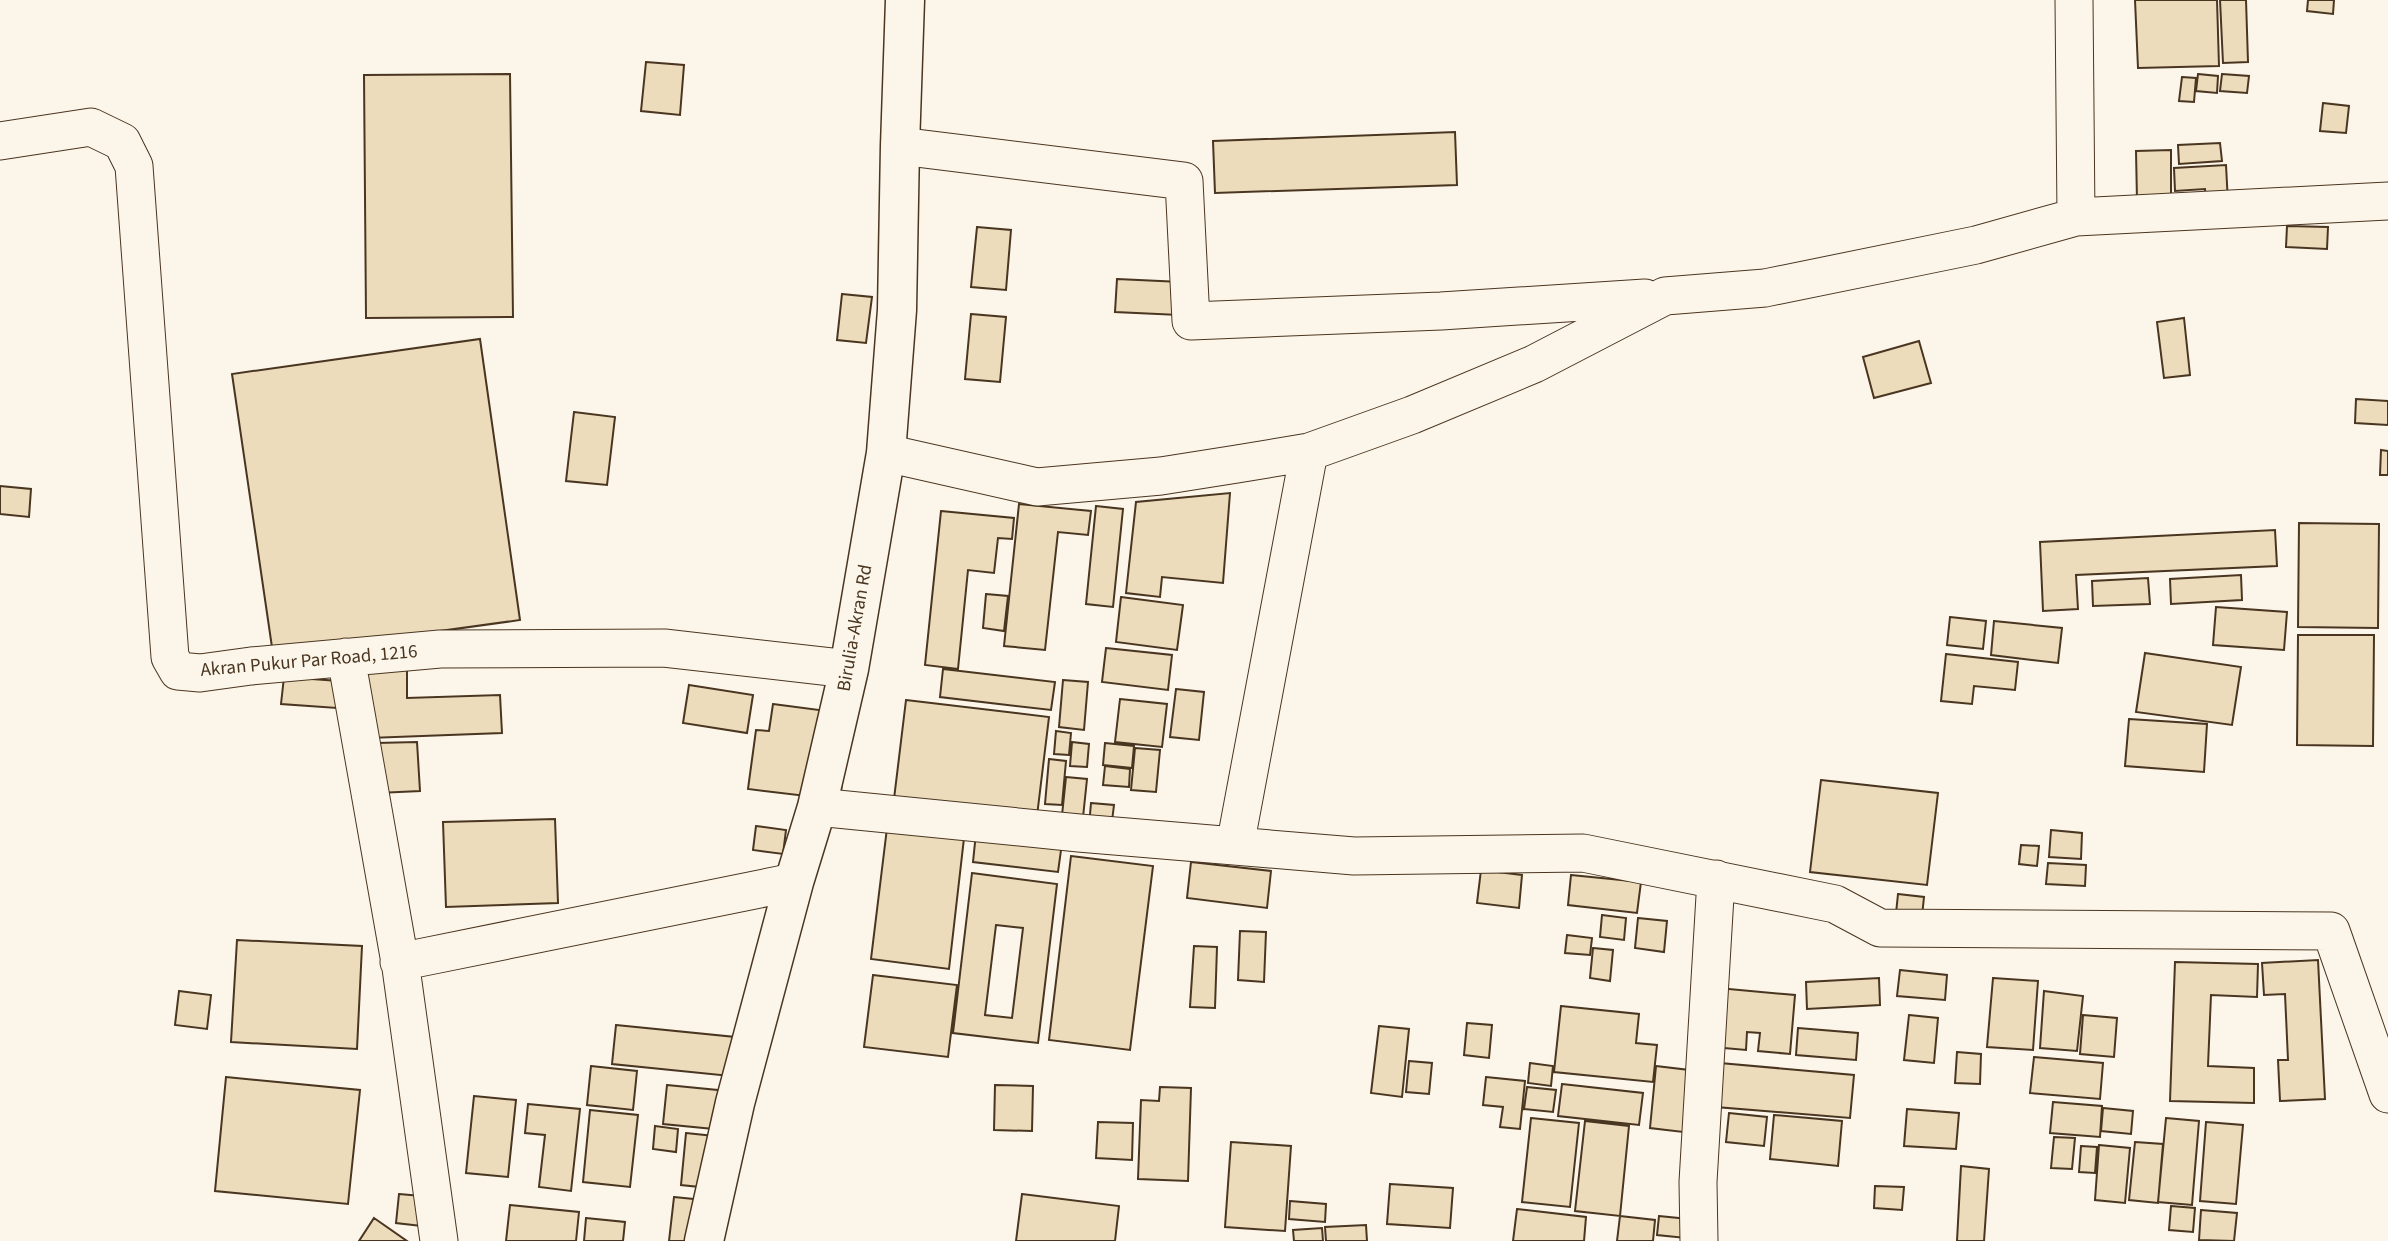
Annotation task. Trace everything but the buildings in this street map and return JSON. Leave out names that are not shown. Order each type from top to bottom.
[{"type":"highway","name":"Birulia-Akran Rd","points":[[704,1241],[735,1103],[794,882],[817,807],[849,669],[886,453],[897,310],[905,0]]},
{"type":"street","points":[[2074,0],[2076,217]]},
{"type":"street","name":"Akran Pukur Par Road, 1216","points":[[0,141],[91,127],[122,142],[134,166],[170,657],[178,671],[200,673],[440,649],[664,648],[849,669]]},
{"type":"street","points":[[900,146],[1184,181],[1191,321],[1441,311],[1765,288],[1976,245],[2076,217],[2388,201]]},
{"type":"street","points":[[886,453],[1037,487],[1161,476],[1309,452],[1412,415],[1534,364],[1665,296]]},
{"type":"street","points":[[1235,846],[1309,452]]},
{"type":"street","points":[[346,657],[399,962],[439,1241]]},
{"type":"street","points":[[817,807],[1354,856],[1583,853],[1835,904],[1880,928],[2331,931],[2388,1094]]},
{"type":"street","points":[[1699,1241],[1699,1182],[1716,880]]},
{"type":"street","points":[[399,962],[794,882]]}]
